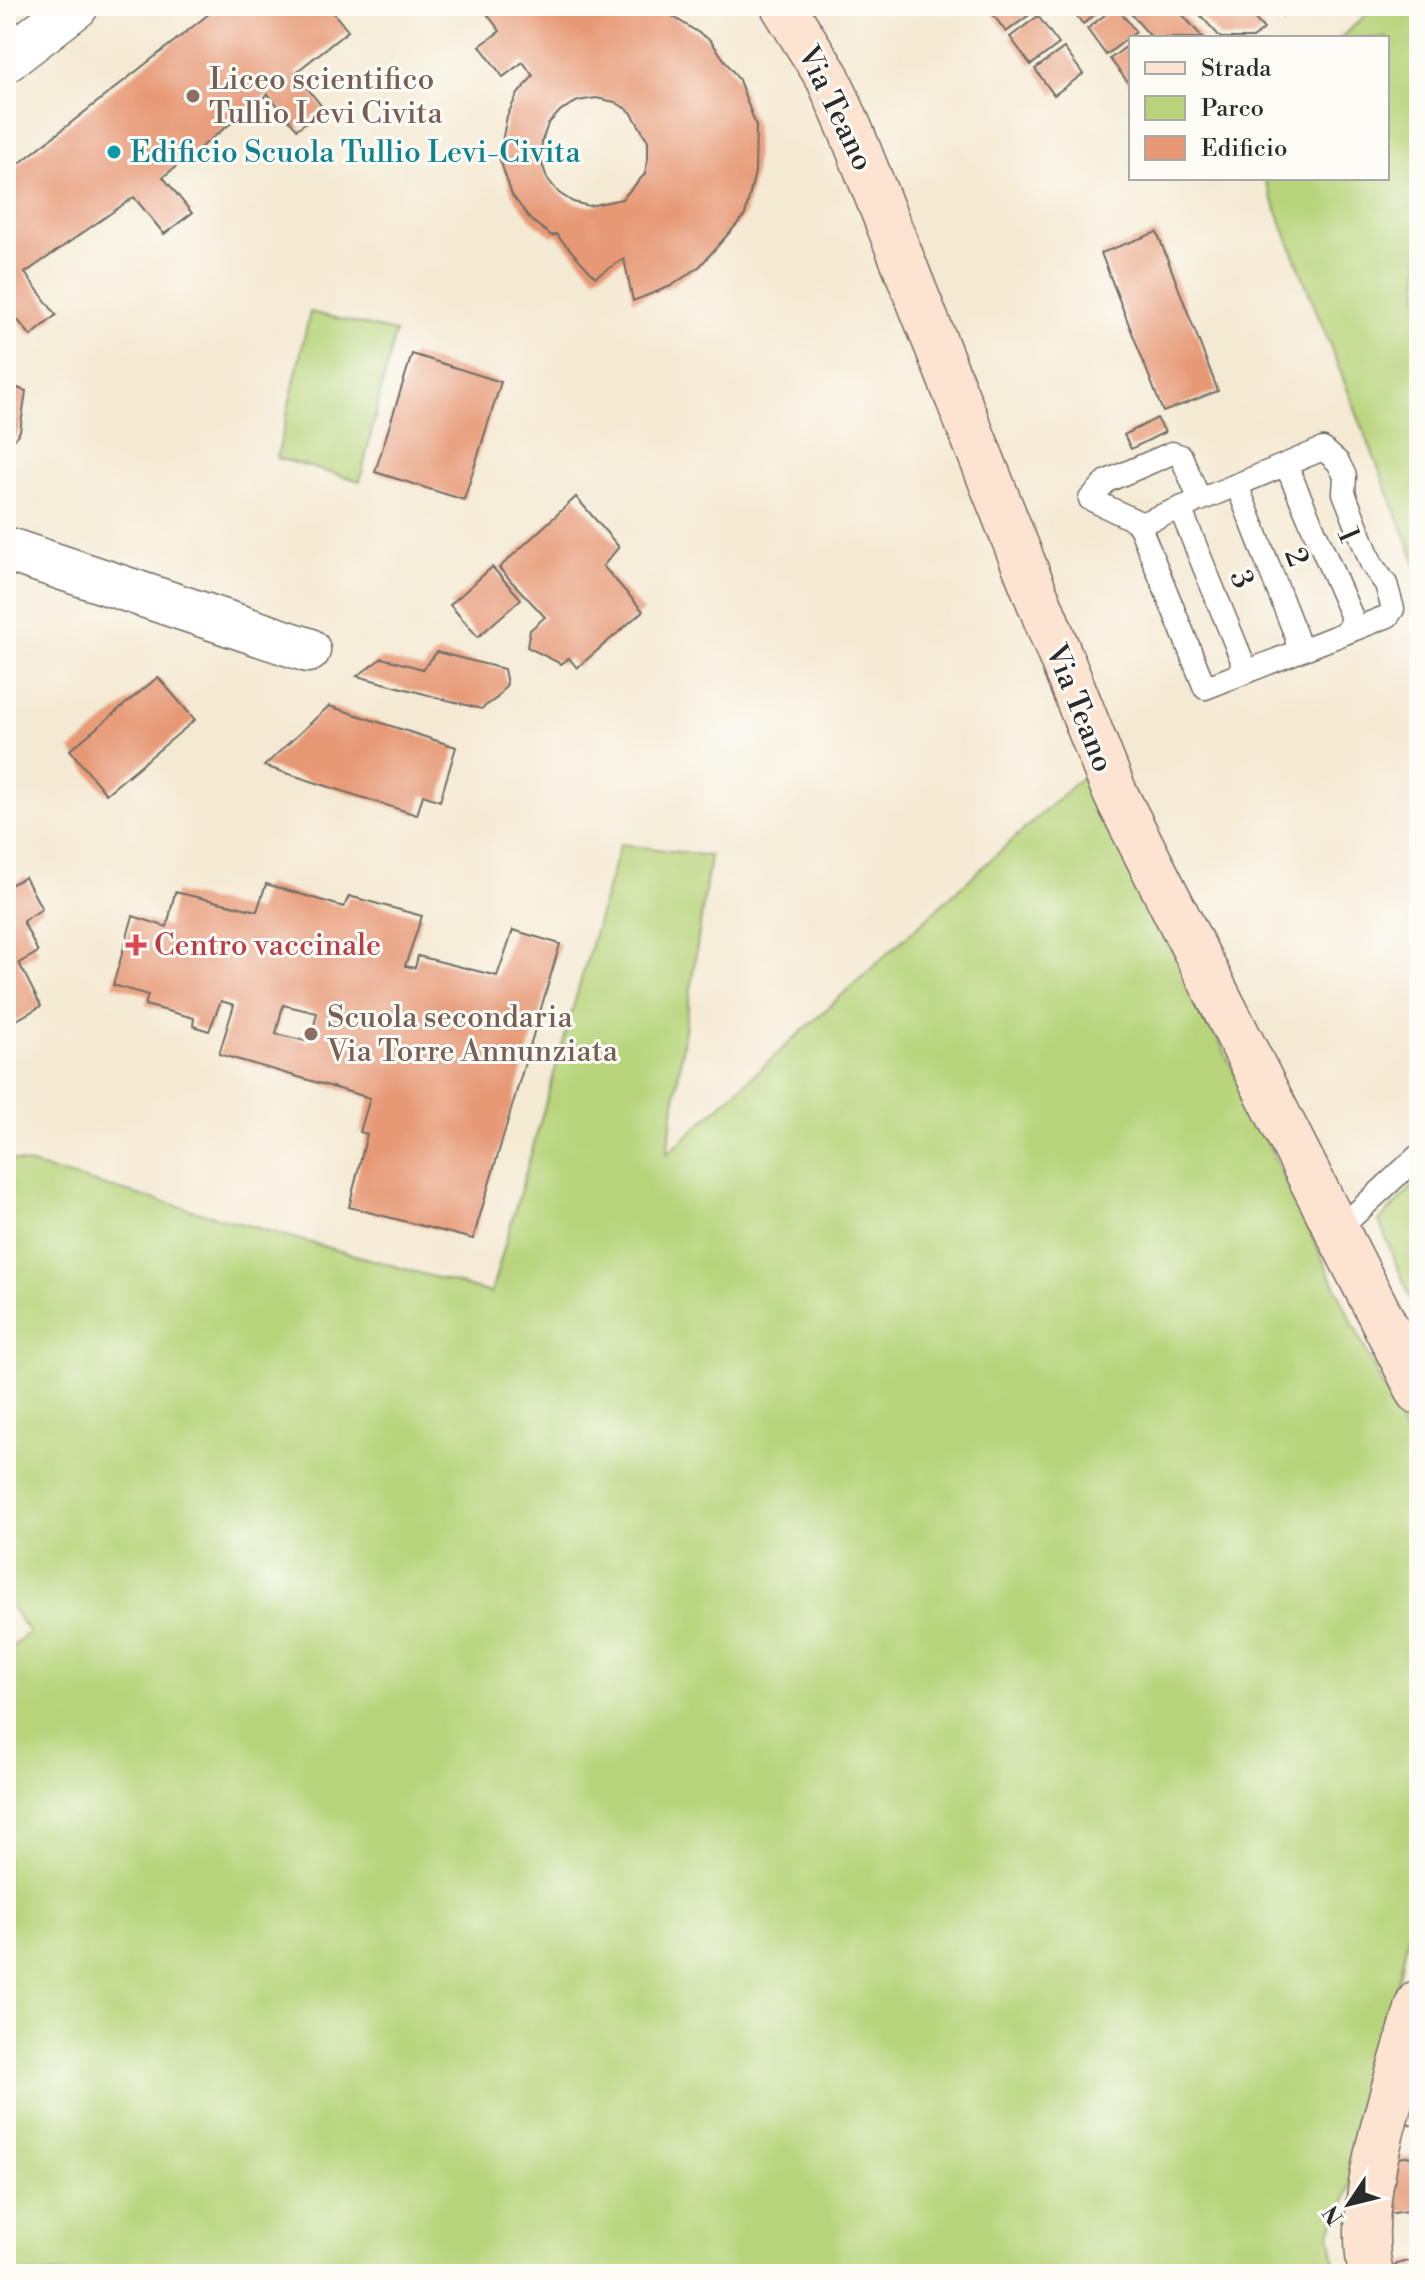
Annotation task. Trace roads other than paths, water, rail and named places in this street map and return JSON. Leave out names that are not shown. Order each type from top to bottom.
[{"type":"street","points":[[6,60],[76,6]]},
{"type":"street","name":"Via Teano","points":[[783,6],[828,78],[851,131],[1115,793],[1419,1392]]},
{"type":"street","points":[[6,549],[308,650]]},
{"type":"street","points":[[1371,2274],[1365,2240],[1369,2194],[1419,2002]]},
{"type":"lane","points":[[1323,449],[1338,462],[1345,476],[1344,493],[1372,565],[1386,584],[1393,609],[1388,616],[1205,688],[1138,525],[1237,485],[1323,449]]},
{"type":"lane","name":"3","points":[[1138,525],[1120,511],[1090,499],[1107,481],[1177,453],[1192,477],[1190,504],[1242,660],[1241,674]]},
{"type":"lane","name":"1","points":[[1286,465],[1351,615],[1350,630]]},
{"type":"lane","name":"2","points":[[1237,485],[1296,636],[1298,651]]},
{"type":"lane","points":[[1337,1231],[1419,1155]]},
{"type":"place","name":"Liceo scientifico Tullio Levi Civita","points":[[193,96]]},
{"type":"place","name":"Edificio Scuola Tullio Levi-Civita","points":[[114,152]]},
{"type":"place","name":"Centro vaccinale","points":[[136,945]]},
{"type":"place","name":"Scuola secondaria Via Torre Annunziata","points":[[311,1034]]}]
